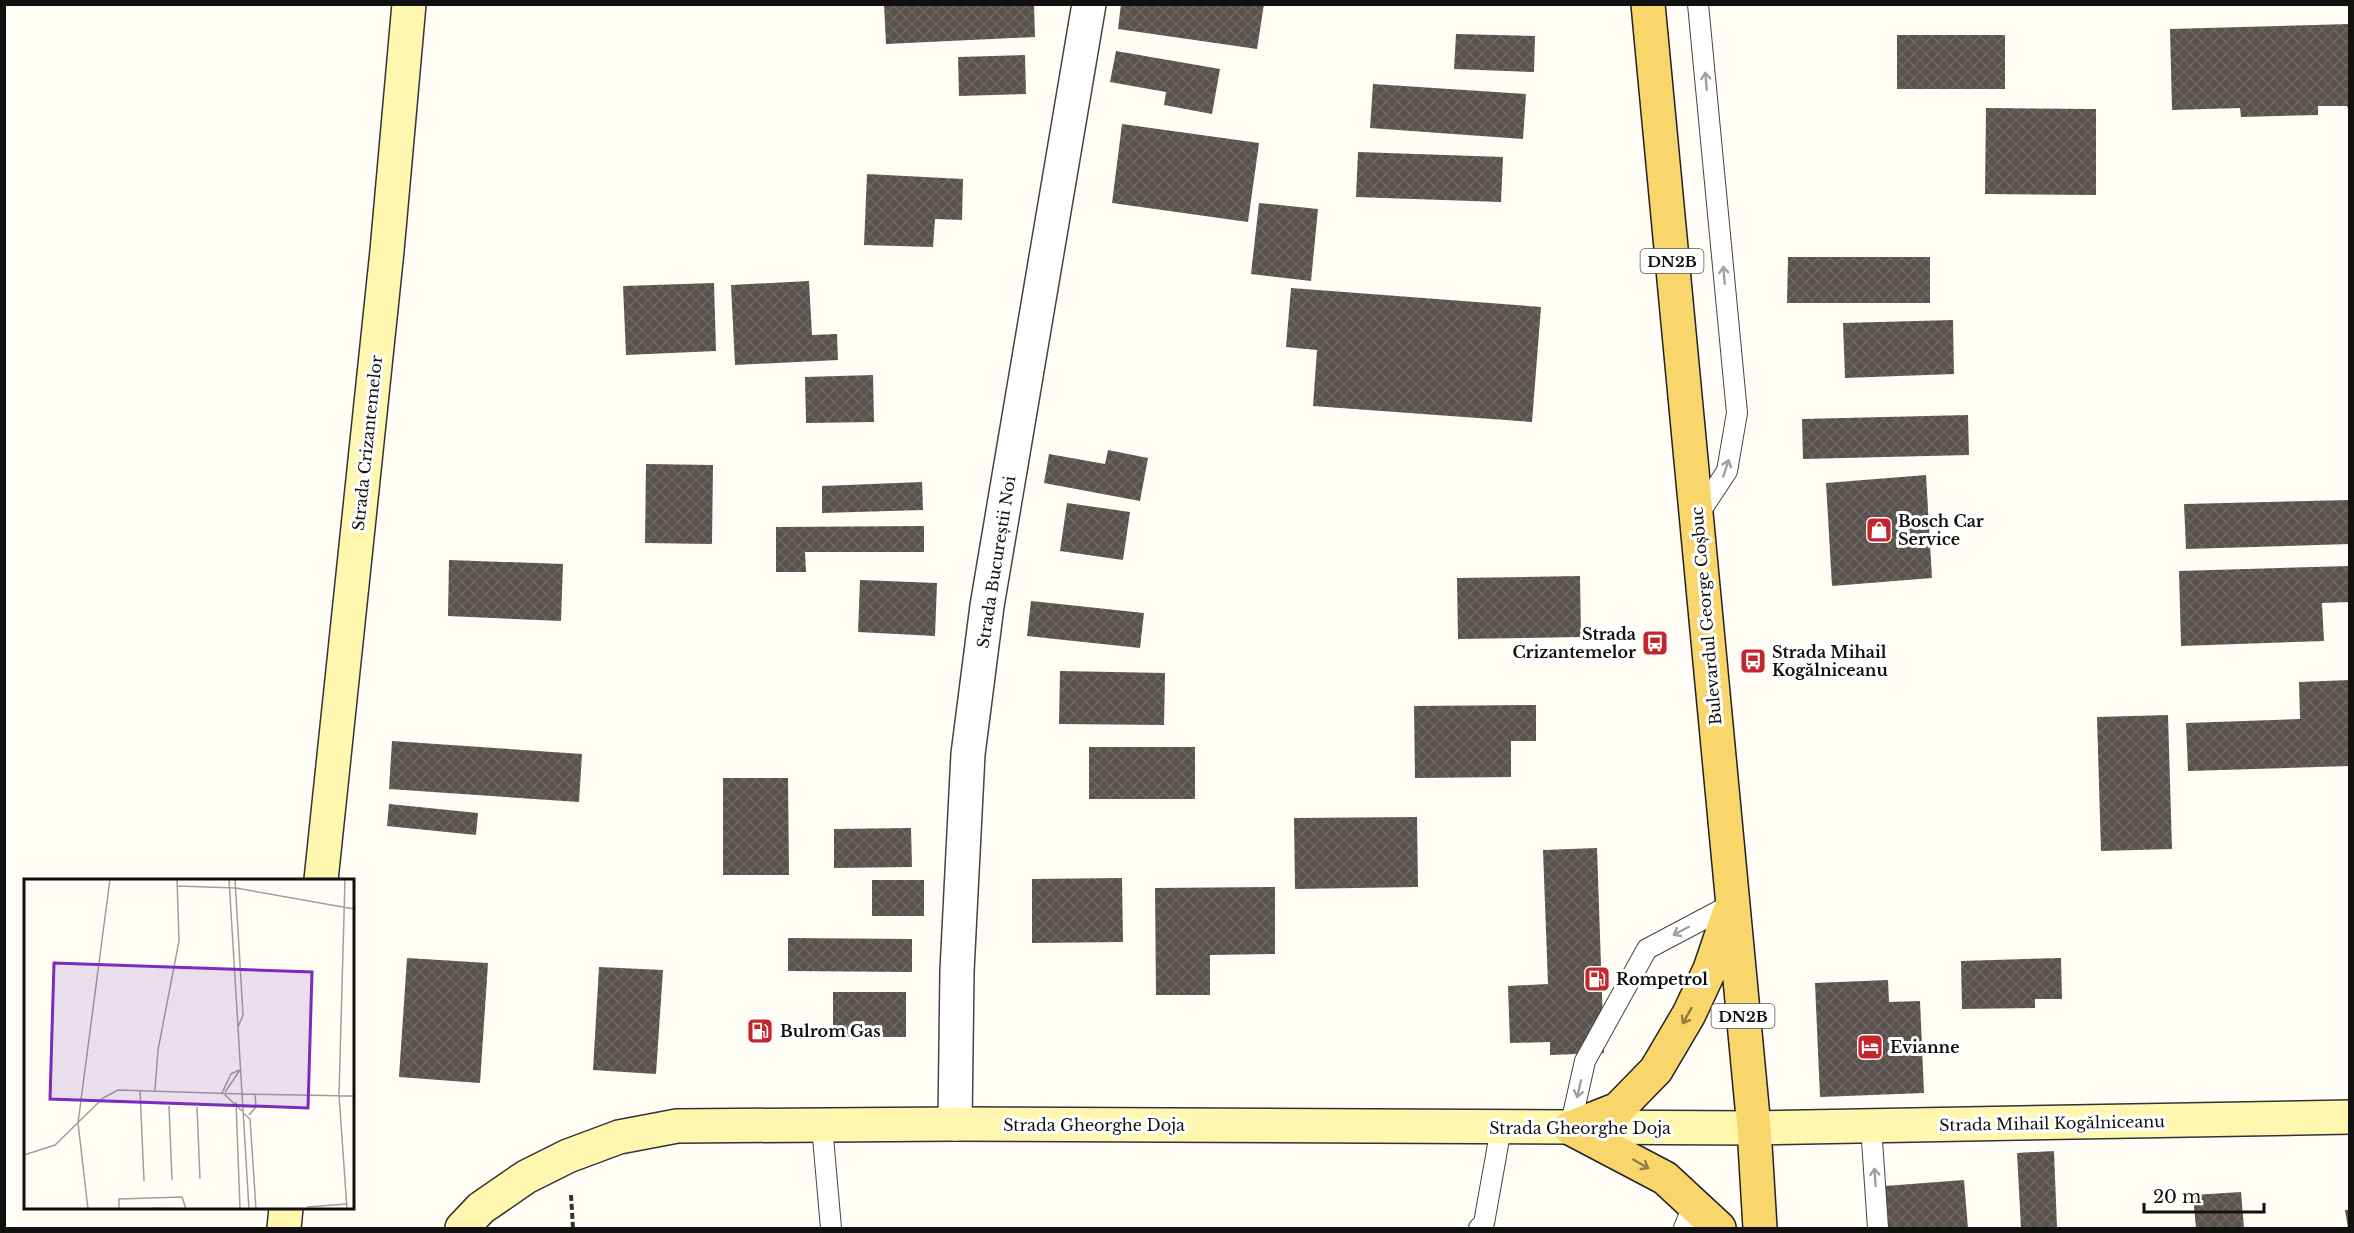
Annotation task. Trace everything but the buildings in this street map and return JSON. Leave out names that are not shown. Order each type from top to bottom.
[{"type":"main road","name":"Bulevardul George Coșbuc","points":[[1648,4],[1754,1128],[1760,1228]]},
{"type":"main road","points":[[1570,1128],[1618,1109],[1656,1070],[1689,1014],[1710,969],[1732,904]]},
{"type":"main road","points":[[1570,1128],[1665,1178],[1689,1216],[1719,1228]]},
{"type":"street","name":"Strada Crizantemelor","points":[[321,879],[387,251],[409,4]]},
{"type":"street","name":"Strada Bucureștii Noi","points":[[955,1124],[957,971],[969,754],[987,606],[1089,4]]},
{"type":"street","name":"Strada Mihail Kogălniceanu","points":[[1754,1128],[2349,1117]]},
{"type":"street","name":"Strada Gheorghe Doja","points":[[462,1228],[481,1208],[526,1177],[568,1156],[619,1137],[676,1126],[955,1124],[1754,1128]]},
{"type":"street","points":[[284,1228],[286,1209]]},
{"type":"lane","points":[[1696,518],[1727,471],[1737,413],[1698,4]]},
{"type":"lane","points":[[1570,1128],[1585,1061],[1647,949],[1732,904]]},
{"type":"lane","points":[[822,1125],[831,1228]]},
{"type":"lane","points":[[1871,1126],[1878,1228]]},
{"type":"lane","points":[[1479,1228],[1484,1223],[1501,1128]]},
{"type":"place","name":"Bosch Car Service","points":[[1879,530]]},
{"type":"place","name":"Strada Crizantemelor","points":[[1655,643]]},
{"type":"place","name":"Strada Mihail Kogălniceanu","points":[[1753,661]]},
{"type":"place","name":"Rompetrol","points":[[1597,979]]},
{"type":"place","name":"Bulrom Gas","points":[[760,1031]]},
{"type":"place","name":"Evianne","points":[[1870,1047]]}]
